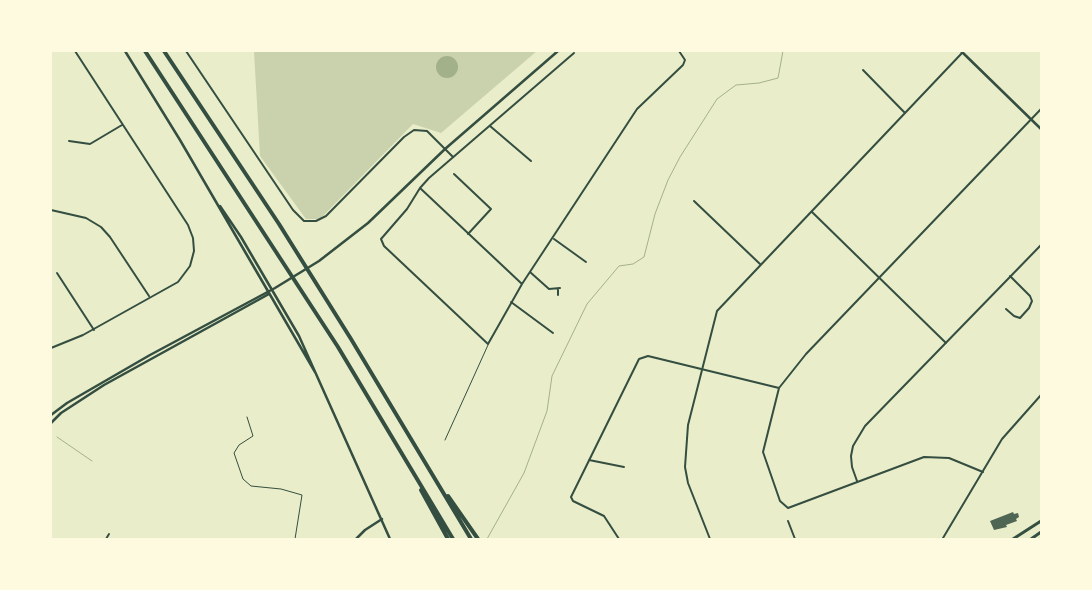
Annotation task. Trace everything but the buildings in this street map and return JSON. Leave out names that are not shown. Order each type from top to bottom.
[{"type":"highway","points":[[145,51],[338,347],[453,539]]},
{"type":"highway","points":[[164,51],[284,232],[471,539]]},
{"type":"highway","points":[[431,471],[477,537]]},
{"type":"highway","points":[[416,477],[428,505],[448,539]]},
{"type":"main road","points":[[125,51],[220,206],[226,222],[299,336],[390,539]]},
{"type":"main road","points":[[51,423],[70,406],[108,383],[270,292],[319,261],[368,224],[445,149],[558,51]]},
{"type":"main road","points":[[961,52],[1041,129]]},
{"type":"main road","points":[[51,415],[67,403],[150,355],[270,292]]},
{"type":"main road","points":[[356,539],[365,530],[382,519]]},
{"type":"main road","points":[[1013,539],[1041,521]]},
{"type":"main road","points":[[1031,539],[1041,532]]},
{"type":"street","points":[[51,348],[74,340],[94,330],[150,297],[183,276],[193,258],[194,245],[185,220],[74,51]]},
{"type":"street","points":[[186,51],[293,210],[304,221],[316,221],[326,216],[409,132],[418,129],[427,131],[454,157]]},
{"type":"street","points":[[574,53],[420,188],[407,209],[382,237],[381,241],[384,246],[488,344],[522,284],[637,109],[680,69],[685,60],[678,51]]},
{"type":"street","points":[[710,539],[688,483],[685,467],[686,435],[717,311],[961,52]]},
{"type":"street","points":[[863,70],[905,113]]},
{"type":"street","points":[[983,472],[949,458],[929,456],[857,481],[791,508],[785,508],[780,501],[763,452],[779,388],[813,346],[1041,109]]},
{"type":"street","points":[[69,141],[90,144],[122,125]]},
{"type":"street","points":[[490,126],[530,161]]},
{"type":"street","points":[[454,174],[491,209],[468,234]]},
{"type":"street","points":[[420,188],[522,284]]},
{"type":"street","points":[[694,201],[760,264]]},
{"type":"street","points":[[51,210],[86,218],[101,227],[110,237],[150,297]]},
{"type":"street","points":[[811,211],[946,343]]},
{"type":"street","points":[[553,238],[586,262]]},
{"type":"street","points":[[857,481],[852,467],[851,456],[861,431],[1041,245]]},
{"type":"street","points":[[530,272],[549,289],[559,289],[558,295]]},
{"type":"street","points":[[57,273],[94,330]]},
{"type":"street","points":[[1006,309],[1014,316],[1021,317],[1032,301],[1030,296],[1010,276]]},
{"type":"street","points":[[511,302],[553,333]]},
{"type":"street","points":[[619,539],[604,516],[571,499],[639,359],[648,356],[779,388]]},
{"type":"street","points":[[928,539],[944,538],[1008,431],[1041,395]]},
{"type":"street","points":[[589,460],[624,467]]},
{"type":"street","points":[[788,521],[795,539]]},
{"type":"street","points":[[106,539],[109,534]]},
{"type":"lane","points":[[445,440],[488,344]]},
{"type":"lane","points":[[247,417],[252,436],[239,444],[234,453],[242,477],[251,486],[281,489],[302,495],[295,539]]},
{"type":"shaded area","points":[[254,51],[537,51],[441,133],[413,124],[320,219],[306,219],[260,156]]},
{"type":"shaded area","points":[[447,56],[457,63],[458,67],[451,77],[447,78],[437,71],[436,67],[443,57]]},
{"type":"waterway","points":[[487,539],[524,473],[547,411],[552,376],[587,304],[619,266],[633,264],[644,257],[655,214],[668,180],[680,157],[717,99],[736,85],[759,83],[778,78],[783,51]]},
{"type":"waterway","points":[[57,437],[92,461]]}]
